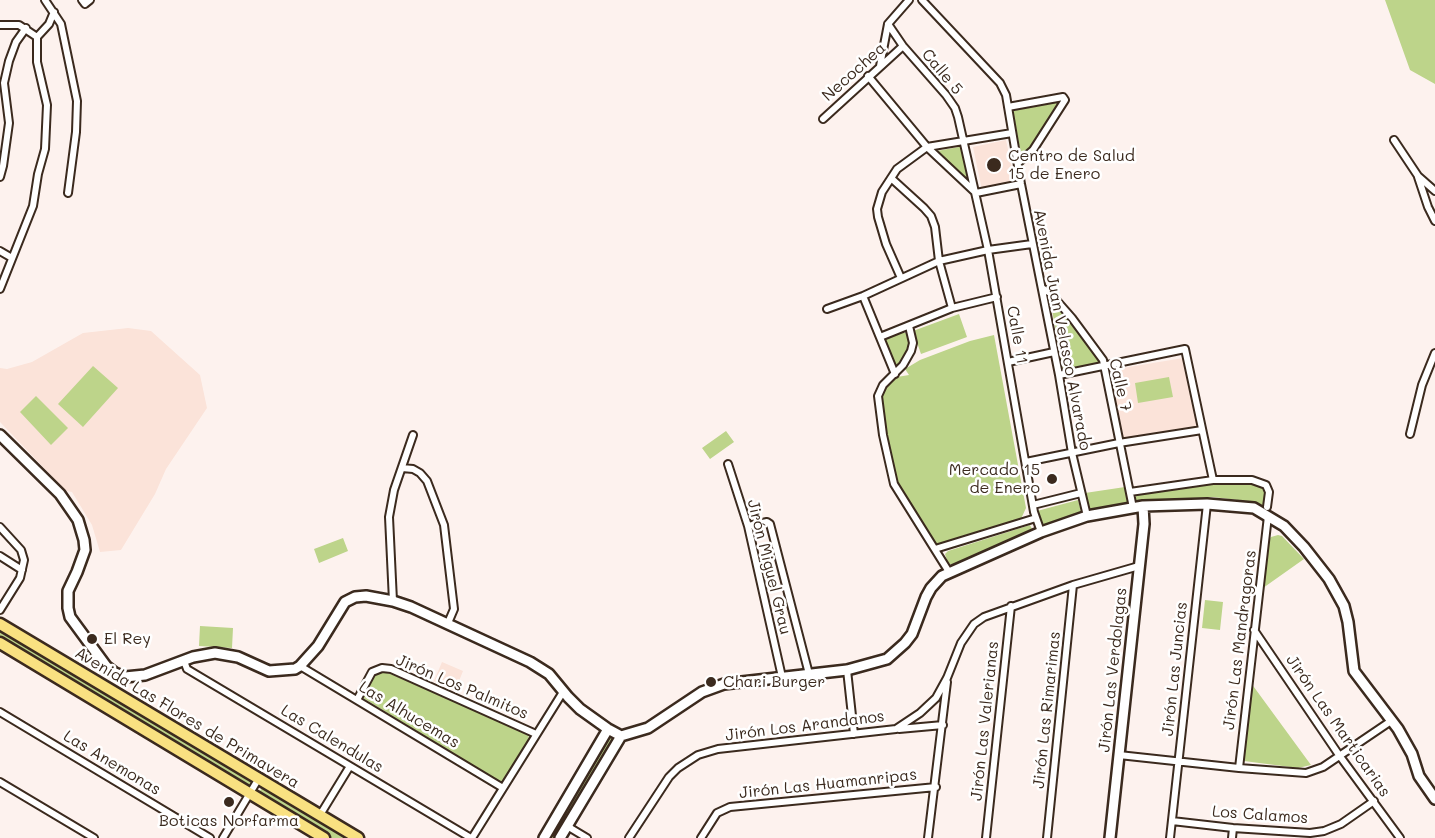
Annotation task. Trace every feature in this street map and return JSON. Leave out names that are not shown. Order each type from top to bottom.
[{"type":"main road","name":"Avenida Las Flores de Primavera","points":[[0,624],[358,838]]},
{"type":"main road","name":"Avenida Las Flores de Primavera","points":[[0,643],[324,838]]},
{"type":"street","points":[[45,0],[61,24],[66,39],[77,101],[76,132],[68,193]]},
{"type":"street","points":[[82,0],[85,3],[90,0]]},
{"type":"street","points":[[880,66],[888,24],[909,0]]},
{"type":"street","name":"Avenida Juan Velasco Alvarado","points":[[922,0],[1000,83],[1006,95],[1072,453],[1087,516]]},
{"type":"street","points":[[0,289],[33,206],[45,149],[46,105],[37,62],[37,37],[49,24],[54,12]]},
{"type":"street","name":"Calle 5","points":[[888,24],[903,46],[955,108],[963,142]]},
{"type":"street","points":[[0,26],[19,25],[37,37]]},
{"type":"street","points":[[0,177],[8,135],[3,108],[4,83],[16,42],[26,28]]},
{"type":"street","name":"Necochea","points":[[823,118],[903,46]]},
{"type":"street","points":[[0,70],[9,61]]},
{"type":"street","points":[[868,76],[927,147],[976,193],[1021,184]]},
{"type":"street","points":[[1008,107],[1063,97],[1065,100],[1033,150],[1018,163]]},
{"type":"street","points":[[901,278],[886,244],[878,217],[882,192],[897,169],[927,147],[1012,133]]},
{"type":"street","points":[[1394,141],[1418,176],[1435,191]]},
{"type":"street","name":"Calle 11","points":[[963,142],[988,250],[1033,506],[1041,532]]},
{"type":"street","points":[[1418,176],[1435,221]]},
{"type":"street","points":[[891,178],[931,216],[935,227],[939,261],[952,308]]},
{"type":"street","points":[[827,309],[863,296],[939,261],[988,250],[1032,244]]},
{"type":"street","points":[[0,251],[12,258]]},
{"type":"street","name":"Calle 7","points":[[1042,288],[1072,318],[1103,360],[1130,492],[1138,507]]},
{"type":"street","points":[[863,296],[895,374]]},
{"type":"street","points":[[880,337],[952,308],[997,297]]},
{"type":"street","points":[[909,326],[913,336],[911,351],[903,365],[883,385],[878,396],[888,466],[894,484],[949,572]]},
{"type":"street","points":[[1059,375],[1185,349],[1214,480]]},
{"type":"street","points":[[1008,362],[1054,352]]},
{"type":"street","points":[[1410,434],[1422,385],[1435,353]]},
{"type":"street","points":[[1026,462],[1119,443],[1202,430]]},
{"type":"street","points":[[0,435],[64,498],[78,520],[85,550],[68,591],[70,617],[106,666],[119,675],[134,677],[155,672],[204,654],[215,653],[238,657],[269,671],[287,671],[300,666],[318,646],[345,602],[355,597],[366,596],[393,601],[448,623],[530,662],[549,674],[563,692],[589,716],[621,736]]},
{"type":"street","points":[[393,601],[389,517],[394,490],[413,435]]},
{"type":"street","name":"Jirón Miguel Grau","points":[[728,464],[748,526],[782,677]]},
{"type":"street","points":[[402,468],[413,469],[427,481],[444,525],[454,609],[448,623]]},
{"type":"street","points":[[1130,492],[1214,480],[1252,480],[1261,482],[1268,490],[1268,511]]},
{"type":"street","points":[[1033,506],[1081,494]]},
{"type":"street","points":[[560,838],[621,736],[648,728],[713,687],[732,682],[847,670],[879,663],[905,643],[916,624],[931,588],[949,572],[1041,532],[1087,516],[1138,507],[1207,504],[1254,508],[1268,511],[1295,537],[1329,579],[1344,606],[1354,671],[1406,742],[1423,785],[1435,799]]},
{"type":"street","name":"Jirón Las Juncias","points":[[1170,838],[1207,504]]},
{"type":"street","name":"Jirón Las Verdolagas","points":[[1110,838],[1144,524],[1138,507]]},
{"type":"street","name":"Jirón Las Mandragoras","points":[[1239,768],[1268,511]]},
{"type":"street","points":[[935,549],[1036,518]]},
{"type":"street","points":[[748,526],[767,522],[770,524],[810,674]]},
{"type":"street","points":[[0,527],[21,550],[24,560],[20,578],[0,610]]},
{"type":"street","points":[[0,556],[22,570]]},
{"type":"street","name":"Jirón Los Arandanos","points":[[629,838],[669,777],[698,755],[718,749],[896,729],[929,706],[947,678],[961,643],[974,624],[984,617],[1074,585],[1139,566]]},
{"type":"street","name":"Jirón Las Rimarimas","points":[[1047,838],[1074,585]]},
{"type":"street","name":"Jirón Las Valerianas","points":[[986,838],[1011,606]]},
{"type":"street","name":"Jirón Las Marticarias","points":[[1254,630],[1339,755],[1400,838]]},
{"type":"street","name":"Las Calendulas","points":[[184,661],[187,669],[472,838]]},
{"type":"street","name":"Las Alhucemas","points":[[300,666],[503,788]]},
{"type":"street","name":"Jirón Los Palmitos","points":[[357,700],[372,672],[382,668],[391,669],[536,734]]},
{"type":"street","points":[[847,670],[855,734]]},
{"type":"street","points":[[928,838],[936,787],[947,678]]},
{"type":"street","points":[[472,838],[563,692]]},
{"type":"street","name":"Las Anemonas","points":[[0,712],[210,838]]},
{"type":"street","points":[[1119,755],[1306,773],[1323,767],[1391,720]]},
{"type":"street","points":[[896,729],[943,724]]},
{"type":"street","points":[[544,838],[608,729]]},
{"type":"street","points":[[320,815],[350,766]]},
{"type":"street","points":[[223,838],[260,778]]},
{"type":"street","points":[[0,782],[89,837]]},
{"type":"street","name":"Jirón Las Huamanripas","points":[[701,838],[717,813],[730,807],[936,787]]},
{"type":"street","name":"Los Calamos","points":[[1172,821],[1292,833],[1324,831],[1352,817],[1374,801]]},
{"type":"street","points":[[567,826],[587,838]]},
{"type":"street","points":[[1232,838],[1233,828]]},
{"type":"street","points":[[1324,831],[1329,838]]},
{"type":"shaded area","name":"Centro de Salud 15 de Enero","points":[[1006,140],[1015,184],[982,190],[973,147]]},
{"type":"shaded area","points":[[128,328],[151,331],[200,375],[207,408],[166,469],[155,494],[121,550],[100,552],[92,525],[72,492],[66,491],[0,422],[0,368],[7,369],[32,362],[83,333]]},
{"type":"shaded area","points":[[1183,358],[1198,426],[1120,439],[1108,373],[1111,370]]},
{"type":"shaded area","points":[[442,662],[463,671],[455,691],[434,681]]},
{"type":"green space","points":[[1385,0],[1435,0],[1435,84],[1410,70]]},
{"type":"green space","points":[[1060,100],[1061,103],[1030,149],[1021,155],[1013,111]]},
{"type":"green space","points":[[964,146],[971,182],[967,182],[937,151]]},
{"type":"green space","points":[[1049,294],[1101,358],[1102,362],[1063,370]]},
{"type":"green space","points":[[959,314],[967,337],[921,354],[913,331]]},
{"type":"green space","points":[[907,333],[911,342],[904,357],[894,368],[883,339]]},
{"type":"green space","points":[[994,335],[1026,508],[1020,521],[938,545],[929,537],[897,486],[891,471],[879,396],[897,377],[909,375],[905,369],[920,360],[970,341]]},
{"type":"green space","points":[[93,366],[118,388],[83,427],[58,404]]},
{"type":"green space","points":[[1169,377],[1173,397],[1138,403],[1135,383]]},
{"type":"green space","points":[[36,396],[68,428],[51,445],[20,412]]},
{"type":"green space","points":[[726,431],[734,442],[710,459],[702,448]]},
{"type":"green space","points":[[1216,483],[1258,484],[1264,487],[1266,496],[1263,507],[1254,502],[1213,497],[1138,503],[1135,501],[1136,494]]},
{"type":"green space","points":[[1125,487],[1130,502],[1090,511],[1085,493]]},
{"type":"green space","points":[[1078,500],[1082,515],[1042,526],[1037,511]]},
{"type":"green space","points":[[1030,525],[1032,529],[953,565],[948,563],[945,554],[948,551]]},
{"type":"green space","points":[[1278,535],[1282,536],[1304,559],[1263,588],[1269,540]]},
{"type":"green space","points":[[343,538],[348,551],[319,563],[314,549]]},
{"type":"green space","points":[[1205,600],[1223,602],[1220,630],[1202,628]]},
{"type":"green space","points":[[200,626],[233,628],[232,648],[199,646]]},
{"type":"green space","points":[[0,629],[253,781],[248,786],[0,640]]},
{"type":"green space","points":[[382,672],[528,734],[529,739],[502,783],[363,698],[369,681]]},
{"type":"green space","points":[[1251,683],[1311,765],[1298,768],[1244,761]]},
{"type":"green space","points":[[608,737],[614,740],[556,838],[547,838]]},
{"type":"green space","points":[[263,787],[350,838],[332,838],[261,795],[259,792]]},
{"type":"place","name":"Centro de Salud 15 de Enero","points":[[994,165]]},
{"type":"place","name":"Mercado 15 de Enero","points":[[1052,479]]},
{"type":"place","name":"El Rey","points":[[92,639]]},
{"type":"place","name":"Chari Burger","points":[[711,682]]},
{"type":"place","name":"Boticas Norfarma","points":[[229,802]]}]
